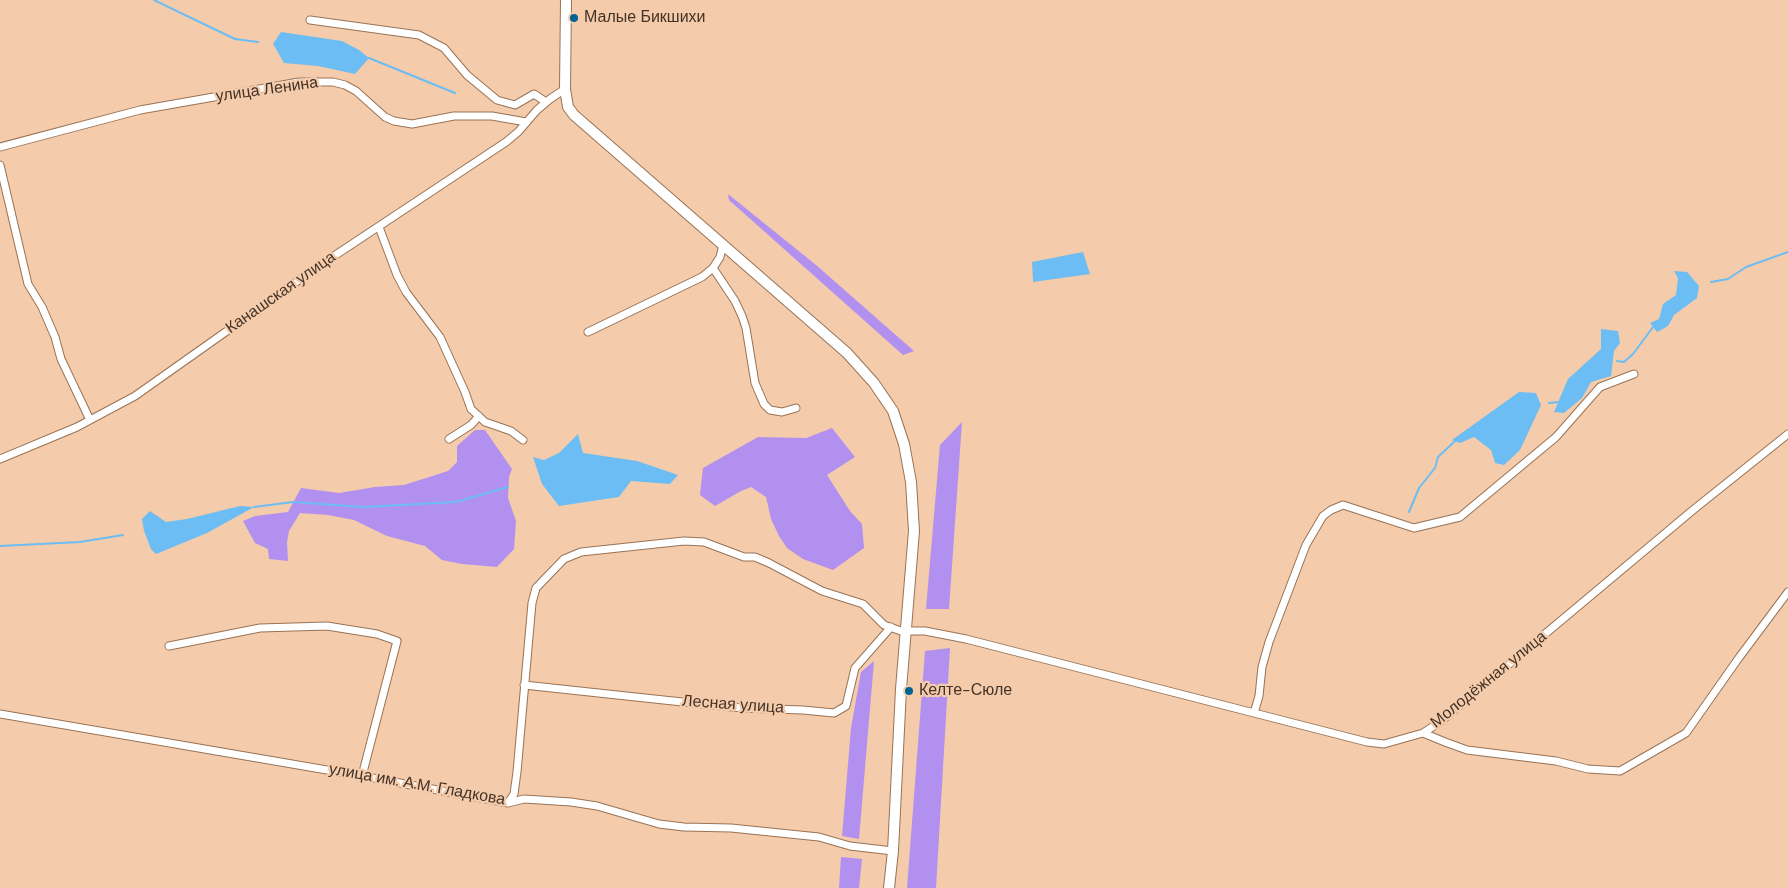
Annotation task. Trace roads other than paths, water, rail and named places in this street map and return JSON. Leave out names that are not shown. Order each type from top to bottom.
[{"type":"street","points":[[566,0],[565,89],[568,107],[574,116],[847,353],[874,383],[893,411],[904,444],[911,482],[914,531],[901,689],[893,851],[889,888]]},
{"type":"street","points":[[310,20],[419,35],[444,48],[467,75],[496,100],[515,104],[534,94],[546,102]]},
{"type":"street","name":"улица Ленина","points":[[0,147],[140,110],[299,82],[333,82],[345,85],[356,91],[385,117],[394,121],[412,124],[454,116],[492,116],[526,122]]},
{"type":"street","name":"Канашская улица","points":[[0,459],[78,427],[135,396],[316,268],[506,142],[546,102],[565,89]]},
{"type":"street","points":[[0,165],[28,284],[42,307],[61,359],[90,420]]},
{"type":"street","points":[[378,227],[397,275],[406,292],[440,337],[472,409],[485,422],[511,431],[523,440]]},
{"type":"street","points":[[588,332],[695,281],[713,268],[720,257],[723,245]]},
{"type":"street","points":[[713,268],[735,301],[742,316],[746,328],[755,383],[764,404],[770,410],[782,412],[796,408]]},
{"type":"street","points":[[1254,713],[1259,696],[1262,667],[1269,642],[1306,545],[1323,516],[1343,505],[1414,528],[1460,517],[1556,437],[1600,387],[1634,374]]},
{"type":"street","points":[[449,439],[471,425],[479,416]]},
{"type":"street","name":"Молодёжная улица","points":[[1423,733],[1440,722],[1693,510],[1788,434]]},
{"type":"street","points":[[508,803],[514,794],[532,603],[536,588],[564,559],[581,552],[684,541],[704,542],[744,558],[755,557],[822,591],[863,604],[884,625],[901,630],[925,631],[966,639],[1254,713],[1384,744],[1423,733]]},
{"type":"street","name":"Молодёжная улица","points":[[1423,733],[1467,750],[1556,761],[1588,769],[1620,771],[1686,733],[1788,592]]},
{"type":"street","points":[[169,646],[260,628],[327,626],[377,634],[397,641],[362,776]]},
{"type":"street","name":"Лесная улица","points":[[524,684],[703,704],[834,713],[846,706],[855,668],[891,627]]},
{"type":"street","name":"улица им. А.М. Гладкова","points":[[0,714],[508,803],[524,799],[571,802],[598,806],[659,824],[684,827],[731,828],[819,837],[850,846],[893,851]]},
{"type":"water","points":[[281,32],[342,41],[369,58],[355,74],[318,66],[284,63],[273,44]]},
{"type":"water","points":[[1083,252],[1090,274],[1033,282],[1032,262]]},
{"type":"water","points":[[1674,271],[1687,272],[1699,286],[1697,298],[1674,315],[1668,326],[1657,332],[1650,323],[1659,319],[1663,304],[1676,295],[1678,278]]},
{"type":"water","points":[[1601,329],[1618,331],[1620,343],[1614,351],[1611,376],[1591,382],[1582,398],[1564,413],[1554,412],[1568,379],[1601,349]]},
{"type":"water","points":[[1519,392],[1536,393],[1541,405],[1520,450],[1504,465],[1495,463],[1491,450],[1474,437],[1460,443],[1452,440]]},
{"type":"water","points":[[578,434],[583,453],[637,461],[678,475],[670,484],[631,481],[619,497],[559,506],[542,484],[533,457],[544,460],[559,453]]},
{"type":"water","points":[[240,506],[254,507],[207,533],[156,554],[151,549],[144,531],[142,519],[150,511],[166,522],[187,519]]},
{"type":"waterway","points":[[154,0],[235,39],[258,42]]},
{"type":"waterway","points":[[369,58],[455,93]]},
{"type":"waterway","points":[[1711,282],[1728,279],[1746,267],[1788,252]]},
{"type":"waterway","points":[[1617,361],[1624,362],[1633,354],[1653,327]]},
{"type":"waterway","points":[[1549,403],[1559,402]]},
{"type":"waterway","points":[[1409,512],[1419,488],[1435,468],[1438,457],[1455,441]]},
{"type":"waterway","points":[[254,507],[293,502],[363,507],[456,502],[508,487]]},
{"type":"waterway","points":[[0,546],[80,542],[123,535]]},
{"type":"place","name":"Малые Бикшихи","points":[[574,18]]},
{"type":"place","name":"Келте-Сюле","points":[[909,691]]}]
